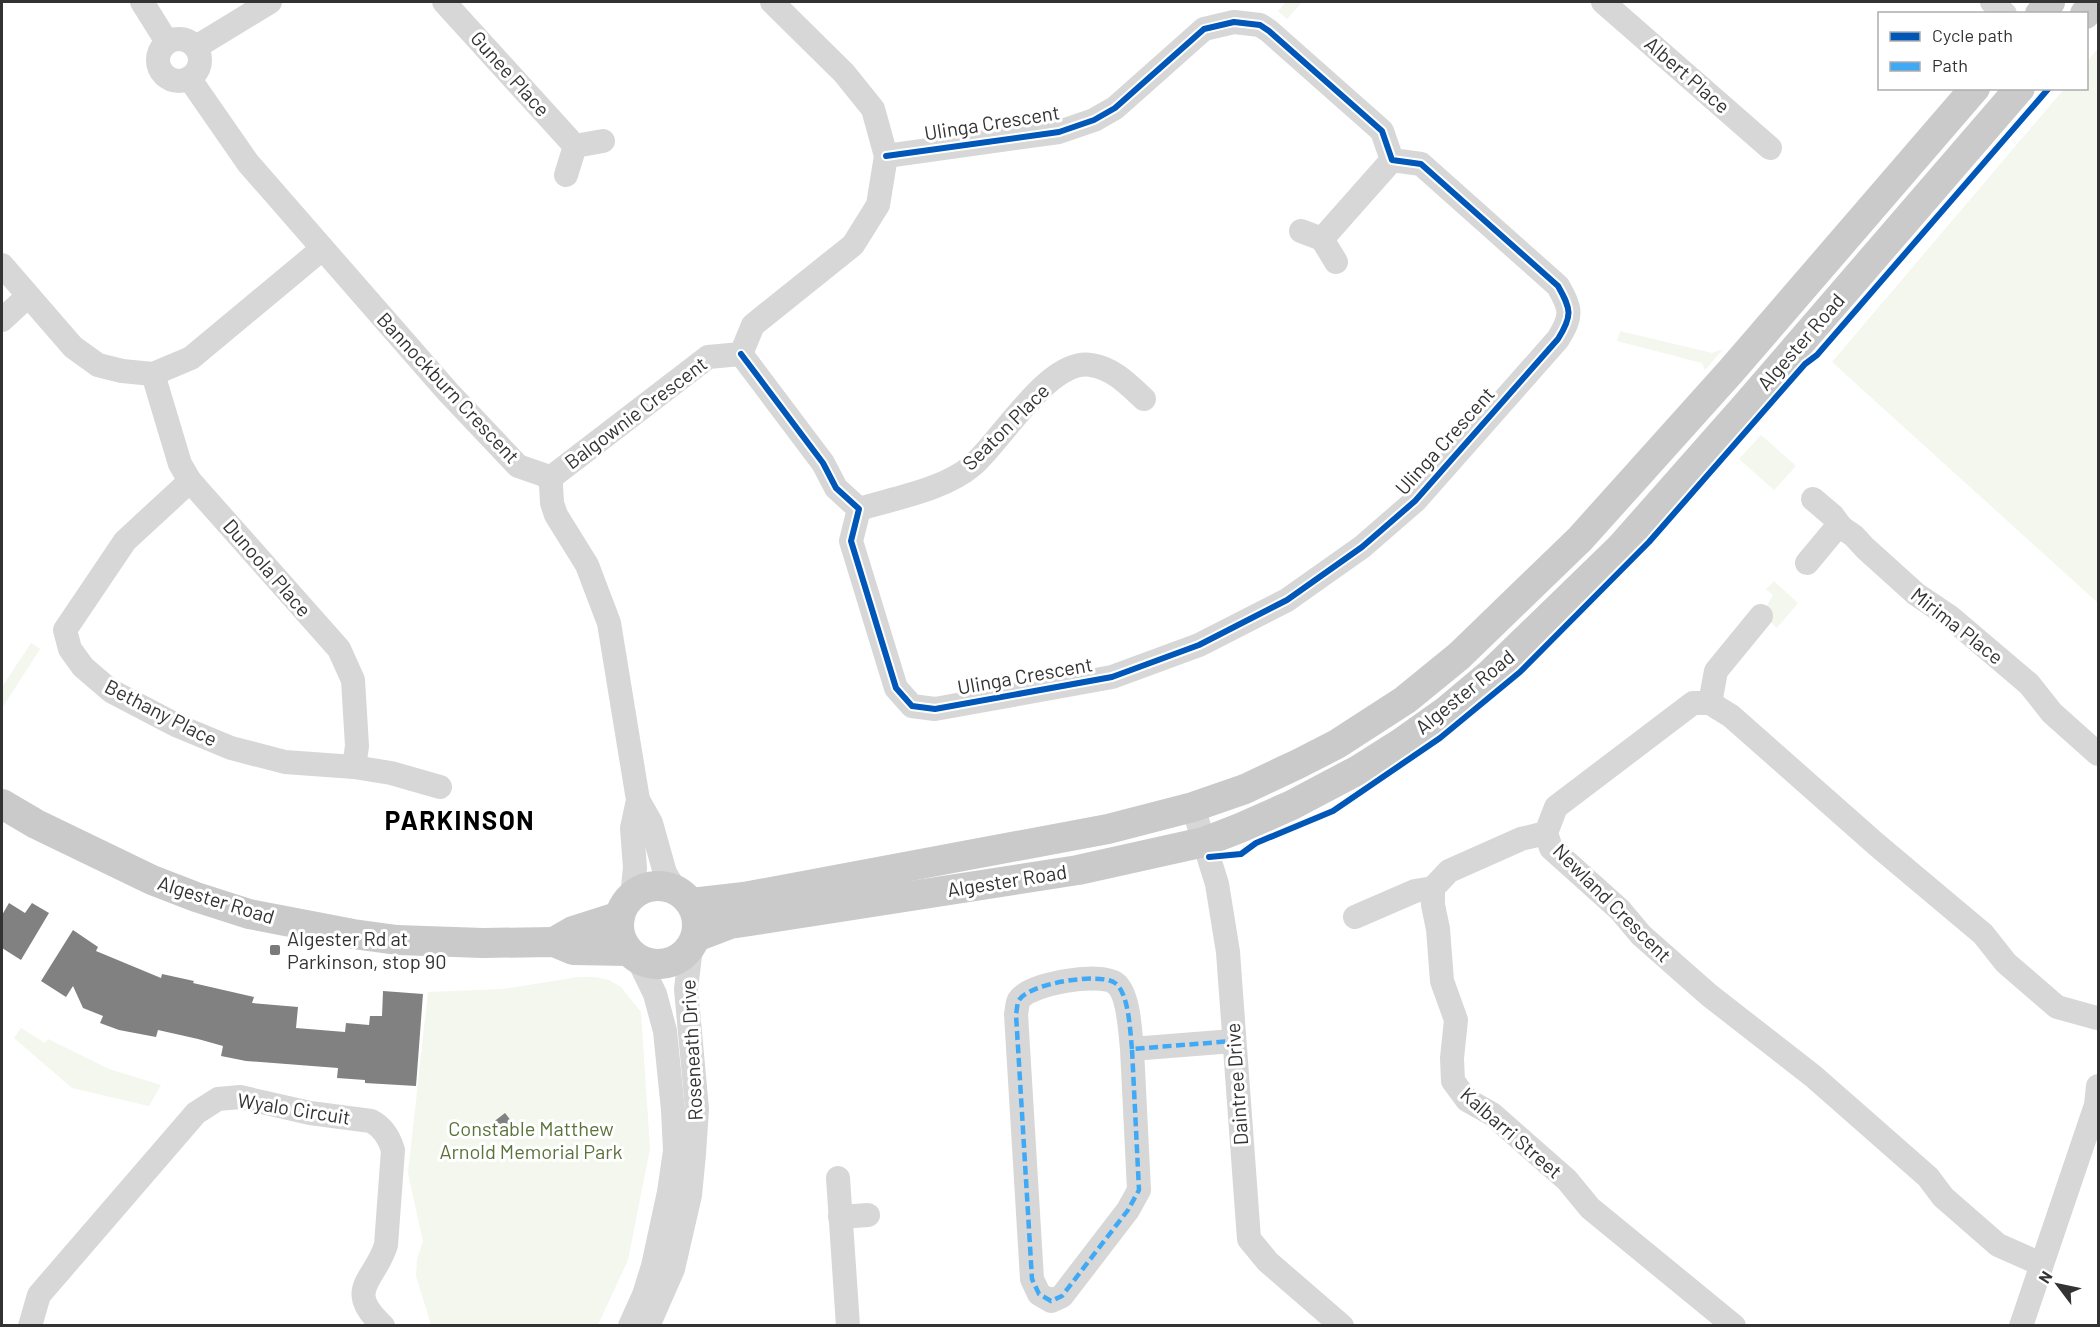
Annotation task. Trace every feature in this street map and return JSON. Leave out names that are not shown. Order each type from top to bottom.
[{"type":"main road","name":"Algester Road","points":[[683,896],[744,897],[1108,829],[1193,807],[1245,789],[1337,744],[1405,700],[1459,656],[1580,538],[1667,443],[1973,90]]},
{"type":"main road","name":"Algester Road","points":[[693,942],[730,924],[1078,870],[1204,842],[1293,805],[1360,769],[1446,711],[1490,674],[1622,547],[2018,90]]},
{"type":"main road","name":"Algester Road","points":[[2,804],[36,824],[152,880],[249,914],[352,934],[397,940],[483,943],[554,942],[573,950],[633,955]]},
{"type":"main road","points":[[653,886],[664,886],[683,896],[696,913],[698,926],[693,942],[683,955],[673,962],[650,963],[633,955],[622,939],[619,928],[626,906],[642,889],[653,886]]},
{"type":"main road","name":"Algester Road","points":[[554,942],[626,906]]},
{"type":"street","points":[[142,2],[167,42]]},
{"type":"street","points":[[196,47],[270,2]]},
{"type":"street","name":"Gunee Place","points":[[444,2],[575,146]]},
{"type":"street","points":[[772,2],[844,73],[873,109],[886,156],[878,205],[853,245],[753,326],[741,354],[823,462],[836,488],[859,509]]},
{"type":"street","name":"Albert Place","points":[[1603,2],[1770,148]]},
{"type":"street","name":"Ulinga Crescent","points":[[859,509],[851,541],[896,688],[912,706],[935,709],[1112,677],[1199,645],[1287,600],[1362,547],[1415,501],[1558,339],[1566,326],[1570,306],[1558,286],[1421,164],[1392,160],[1383,131],[1260,25],[1234,22],[1204,29],[1115,108],[1094,120],[1059,132],[886,156]]},
{"type":"street","points":[[179,38],[196,47],[200,64],[194,75],[175,81],[163,74],[159,68],[158,53],[167,42],[179,38]]},
{"type":"street","name":"Bannockburn Crescent","points":[[189,78],[248,164],[448,392],[509,459],[518,466],[549,478]]},
{"type":"street","points":[[566,175],[575,146],[603,141]]},
{"type":"street","points":[[1336,262],[1312,235],[1392,160]]},
{"type":"street","points":[[2,265],[73,347],[98,365],[122,371],[153,374],[191,358],[322,249]]},
{"type":"street","points":[[2,320],[28,296]]},
{"type":"street","name":"Balgownie Crescent","points":[[549,478],[708,357],[741,354]]},
{"type":"street","name":"Seaton Place","points":[[859,509],[945,483],[973,465],[1039,390],[1065,369],[1090,364],[1114,373],[1144,399]]},
{"type":"street","name":"Dunoola Place","points":[[153,374],[180,464],[190,481],[339,649],[353,680],[357,746],[354,767]]},
{"type":"street","points":[[549,478],[556,515],[587,565],[609,623],[638,800],[651,823],[665,873],[683,896]]},
{"type":"street","name":"Bethany Place","points":[[190,481],[125,541],[65,630],[70,649],[83,668],[111,691],[178,726],[231,748],[285,762],[354,767],[391,773],[441,788]]},
{"type":"street","name":"Mirima Place","points":[[1813,499],[1916,594],[1950,617],[2029,684],[2052,713],[2098,754]]},
{"type":"street","points":[[1807,563],[1832,533],[1841,527]]},
{"type":"street","points":[[1761,616],[1716,671],[1710,703],[1731,716],[1877,845],[1983,934],[2006,963],[2057,1007],[2098,1019]]},
{"type":"street","name":"Newland Crescent","points":[[1710,703],[1693,703],[1556,807],[1546,833],[1551,848],[1620,910],[1641,935],[1709,995],[1813,1076],[1928,1177],[1943,1197],[1998,1245],[2041,1264]]},
{"type":"street","points":[[626,906],[635,868],[632,828],[638,800]]},
{"type":"street","name":"Daintree Drive","points":[[1193,807],[1217,884],[1228,952],[1249,1239],[1268,1262],[1342,1326]]},
{"type":"street","points":[[1355,917],[1415,891],[1433,888],[1449,871],[1521,839],[1546,833]]},
{"type":"street","name":"Kalbarri Street","points":[[1433,888],[1442,981],[1456,1020],[1452,1058],[1453,1081],[1467,1100],[1492,1114],[1567,1180],[1590,1208],[1734,1326]]},
{"type":"street","name":"Roseneath Drive","points":[[648,1326],[673,1269],[690,1195],[697,1109],[686,989],[693,942]]},
{"type":"street","name":"Roseneath Drive","points":[[630,1326],[653,1266],[669,1192],[675,1151],[666,1031],[655,994],[633,955]]},
{"type":"street","points":[[1104,978],[1116,983],[1124,994],[1132,1049],[1139,1190],[1128,1210],[1069,1288],[1062,1296],[1051,1301],[1039,1294],[1032,1279],[1016,1014],[1018,1001],[1028,992],[1048,984],[1104,978]]},
{"type":"street","points":[[1132,1049],[1233,1041]]},
{"type":"street","points":[[2021,1326],[2096,1105],[2098,1086]]},
{"type":"street","name":"Wyalo Circuit","points":[[30,1326],[39,1295],[196,1113],[218,1099],[240,1097],[310,1113],[371,1121],[377,1124],[389,1140],[393,1150],[386,1245],[371,1272],[364,1292],[367,1308],[383,1326]]},
{"type":"street","points":[[838,1178],[848,1326]]},
{"type":"street","points":[[840,1217],[868,1215]]},
{"type":"green space","points":[[1286,2],[1302,2],[1287,19],[1278,11]]},
{"type":"green space","points":[[2098,48],[2098,603],[1832,362],[2063,90],[2088,90],[2088,61]]},
{"type":"green space","points":[[1620,331],[1712,353],[1723,349],[1705,370],[1702,363],[1617,341]]},
{"type":"green space","points":[[1761,435],[1796,466],[1774,490],[1739,459]]},
{"type":"green space","points":[[1774,581],[1798,603],[1777,628],[1762,614],[1773,595],[1766,589]]},
{"type":"green space","points":[[31,643],[40,649],[2,708],[2,687]]},
{"type":"green space","name":"Constable Matthew Arnold Memorial Park","points":[[579,977],[609,980],[621,987],[641,1012],[650,1149],[628,1260],[598,1325],[431,1325],[416,1276],[417,1259],[423,1242],[408,1173],[428,992],[503,989]]},
{"type":"green space","points":[[21,1028],[45,1043],[48,1039],[109,1069],[161,1085],[149,1106],[72,1088],[14,1038]]},
{"type":"building","points":[[9,903],[25,913],[32,903],[49,913],[21,960],[2,948],[2,915]]},
{"type":"building","points":[[73,930],[98,947],[96,951],[161,978],[162,974],[254,997],[252,1003],[298,1007],[296,1028],[345,1032],[346,1023],[369,1025],[370,1016],[382,1016],[383,991],[423,994],[416,1086],[365,1083],[365,1080],[337,1078],[338,1068],[246,1061],[221,1056],[223,1046],[198,1039],[158,1030],[156,1037],[119,1030],[100,1023],[103,1016],[83,1008],[73,986],[66,997],[41,981]]},
{"type":"building","points":[[505,1113],[515,1126],[502,1136],[492,1123]]},
{"type":"marked path","points":[[1132,1049],[1126,1004],[1120,988],[1115,983],[1095,979],[1066,981],[1037,989],[1018,1001],[1016,1014],[1032,1279],[1039,1294],[1051,1301],[1062,1296],[1128,1210],[1139,1190],[1132,1049],[1233,1041]]},
{"type":"cycle path","points":[[741,354],[823,463],[836,488],[859,509],[851,541],[896,688],[912,706],[935,709],[1112,677],[1199,645],[1287,600],[1362,547],[1415,501],[1558,339],[1568,318],[1568,307],[1558,286],[1421,164],[1392,160],[1382,131],[1260,25],[1234,22],[1204,29],[1115,108],[1094,120],[1059,132],[886,156]]},
{"type":"cycle path","points":[[1209,857],[1241,854],[1256,843],[1333,811],[1440,738],[1520,672],[1649,542],[1805,364],[1817,355],[2047,90]]},
{"type":"place","name":"Algester Rd at Parkinson, stop 90","points":[[275,950]]},
{"type":"district","name":"PARKINSON","points":[[460,821]]}]
